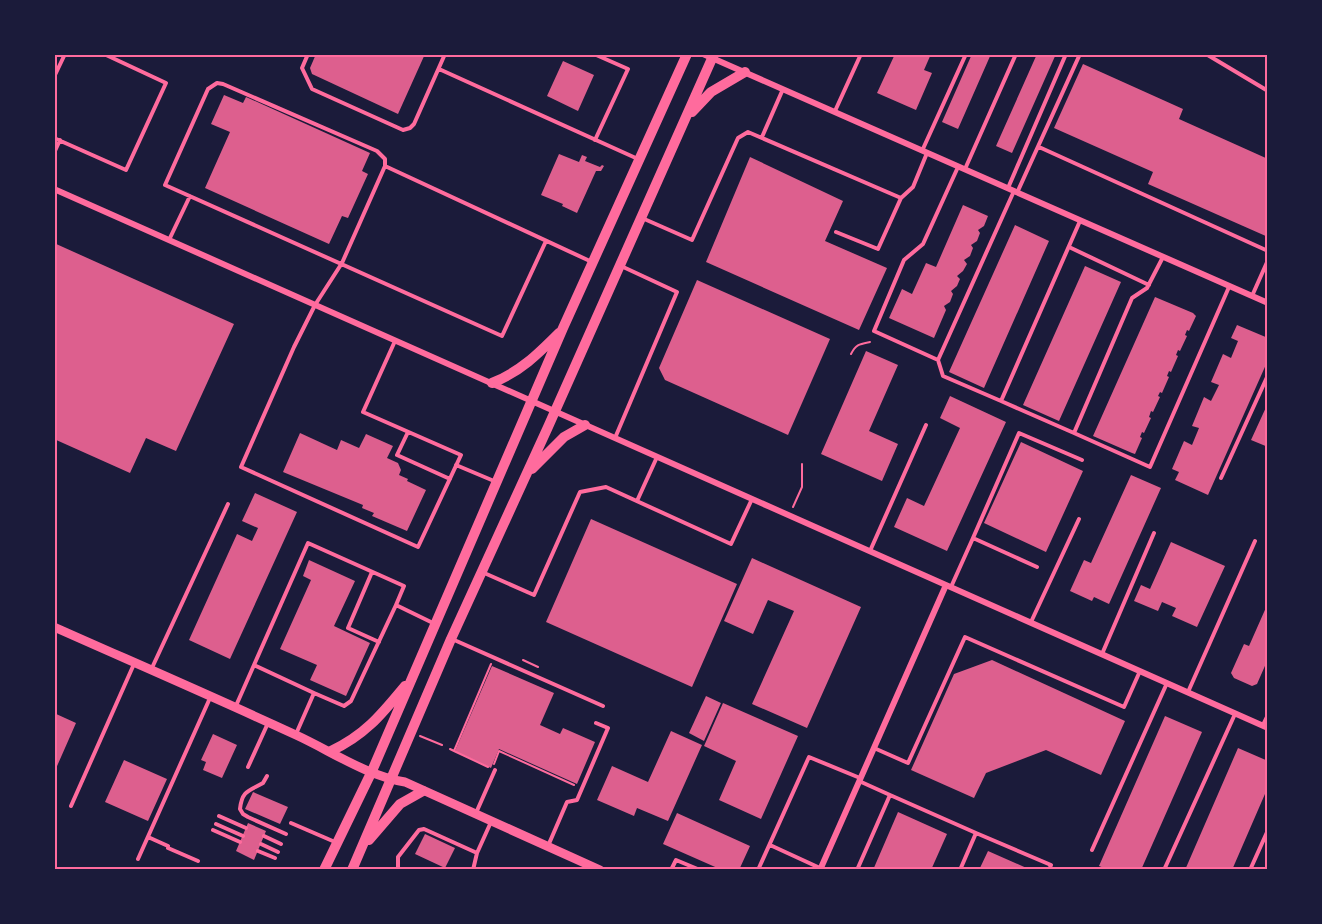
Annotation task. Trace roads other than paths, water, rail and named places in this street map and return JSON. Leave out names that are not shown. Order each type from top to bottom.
[{"type":"main road","points":[[324,870],[372,771],[563,328],[687,54]]},
{"type":"main road","points":[[352,870],[451,639],[686,118],[710,55]]},
{"type":"main road","points":[[686,118],[711,92],[745,72]]},
{"type":"main road","points":[[492,383],[518,371],[563,328]]},
{"type":"main road","points":[[527,473],[564,437],[585,425]]},
{"type":"main road","points":[[331,751],[356,738],[381,715],[413,677]]},
{"type":"main road","points":[[361,850],[400,804],[423,791]]},
{"type":"street","points":[[710,55],[1268,303]]},
{"type":"street","points":[[54,189],[1265,727]]},
{"type":"street","points":[[820,869],[948,586]]},
{"type":"street","points":[[54,627],[391,780],[405,782],[548,846],[587,868],[600,870]]},
{"type":"lane","points":[[54,77],[64,54]]},
{"type":"lane","points":[[54,138],[126,170],[166,83],[104,54]]},
{"type":"lane","points":[[308,54],[302,68],[312,89],[404,129],[414,124],[446,54]]},
{"type":"lane","points":[[594,54],[628,69],[595,140]]},
{"type":"lane","points":[[835,112],[861,54]]},
{"type":"lane","points":[[836,232],[878,249],[901,198],[913,187],[924,152],[966,54]]},
{"type":"lane","points":[[938,360],[874,331],[904,260],[923,244],[1016,54]]},
{"type":"lane","points":[[1066,54],[1013,191],[938,360],[943,376],[1150,467],[1229,287]]},
{"type":"lane","points":[[1013,191],[1039,147],[1080,54]]},
{"type":"lane","points":[[1206,54],[1268,91]]},
{"type":"lane","points":[[439,69],[639,159]]},
{"type":"lane","points":[[395,340],[363,412],[461,455],[418,547],[241,467],[294,347],[315,305],[342,263],[385,166],[384,159],[377,151],[223,84],[217,83],[208,89],[165,185],[342,263],[502,336],[546,241]]},
{"type":"lane","points":[[762,137],[783,89]]},
{"type":"lane","points":[[642,217],[692,240],[738,138],[748,132],[901,198]]},
{"type":"lane","points":[[54,153],[60,140]]},
{"type":"lane","points":[[1039,147],[1268,251]]},
{"type":"lane","points":[[385,166],[592,262]]},
{"type":"lane","points":[[169,240],[190,196]]},
{"type":"lane","points":[[1000,400],[1080,220]]},
{"type":"lane","points":[[1068,247],[1149,285]]},
{"type":"lane","points":[[1074,433],[1132,298],[1148,288],[1163,257]]},
{"type":"lane","points":[[1252,296],[1268,260]]},
{"type":"lane","points":[[615,438],[677,292],[620,265]]},
{"type":"lane","points":[[1221,478],[1268,375]]},
{"type":"lane","points":[[870,551],[926,425]]},
{"type":"lane","points":[[408,432],[398,455],[450,479]]},
{"type":"lane","points":[[948,586],[973,538],[1018,432],[1082,460]]},
{"type":"lane","points":[[637,501],[657,457]]},
{"type":"lane","points":[[456,465],[497,482]]},
{"type":"lane","points":[[481,572],[534,595],[580,492],[606,487],[731,544],[752,499]]},
{"type":"lane","points":[[151,670],[228,504]]},
{"type":"lane","points":[[1031,623],[1078,519]]},
{"type":"lane","points":[[1101,654],[1154,533]]},
{"type":"lane","points":[[973,538],[1037,567]]},
{"type":"lane","points":[[1188,693],[1255,542]]},
{"type":"lane","points":[[235,708],[254,665],[308,543],[404,586],[351,702],[344,706],[254,665]]},
{"type":"lane","points":[[372,572],[348,628],[379,642]]},
{"type":"lane","points":[[396,605],[435,624]]},
{"type":"lane","points":[[874,748],[908,763],[965,637],[1124,707],[1140,671]]},
{"type":"lane","points":[[451,639],[603,705]]},
{"type":"lane","points":[[70,806],[134,663]]},
{"type":"lane","points":[[1092,850],[1167,683]]},
{"type":"lane","points":[[296,735],[314,693]]},
{"type":"lane","points":[[138,859],[210,697]]},
{"type":"lane","points":[[1164,870],[1235,714]]},
{"type":"lane","points":[[1265,727],[1268,715]]},
{"type":"lane","points":[[248,767],[268,723]]},
{"type":"lane","points":[[548,846],[567,802],[577,800],[609,728],[596,723]]},
{"type":"lane","points":[[758,870],[809,757],[1051,865],[1049,870]]},
{"type":"lane","points":[[476,815],[495,770]]},
{"type":"lane","points":[[267,776],[263,783],[248,789],[240,804],[240,809],[248,817],[286,834]]},
{"type":"lane","points":[[857,870],[890,795]]},
{"type":"lane","points":[[219,816],[246,828]]},
{"type":"lane","points":[[473,870],[477,853],[491,822]]},
{"type":"lane","points":[[291,823],[336,843]]},
{"type":"lane","points":[[216,824],[243,836]]},
{"type":"lane","points":[[398,870],[398,857],[419,830],[424,829],[477,853]]},
{"type":"lane","points":[[213,830],[240,842]]},
{"type":"lane","points":[[1250,870],[1268,830]]},
{"type":"lane","points":[[960,870],[976,833]]},
{"type":"lane","points":[[264,836],[281,844]]},
{"type":"lane","points":[[148,837],[198,861]]},
{"type":"lane","points":[[261,844],[278,852]]},
{"type":"lane","points":[[770,845],[820,869]]},
{"type":"lane","points":[[258,851],[275,858]]},
{"type":"lane","points":[[671,870],[676,860],[700,870]]}]
